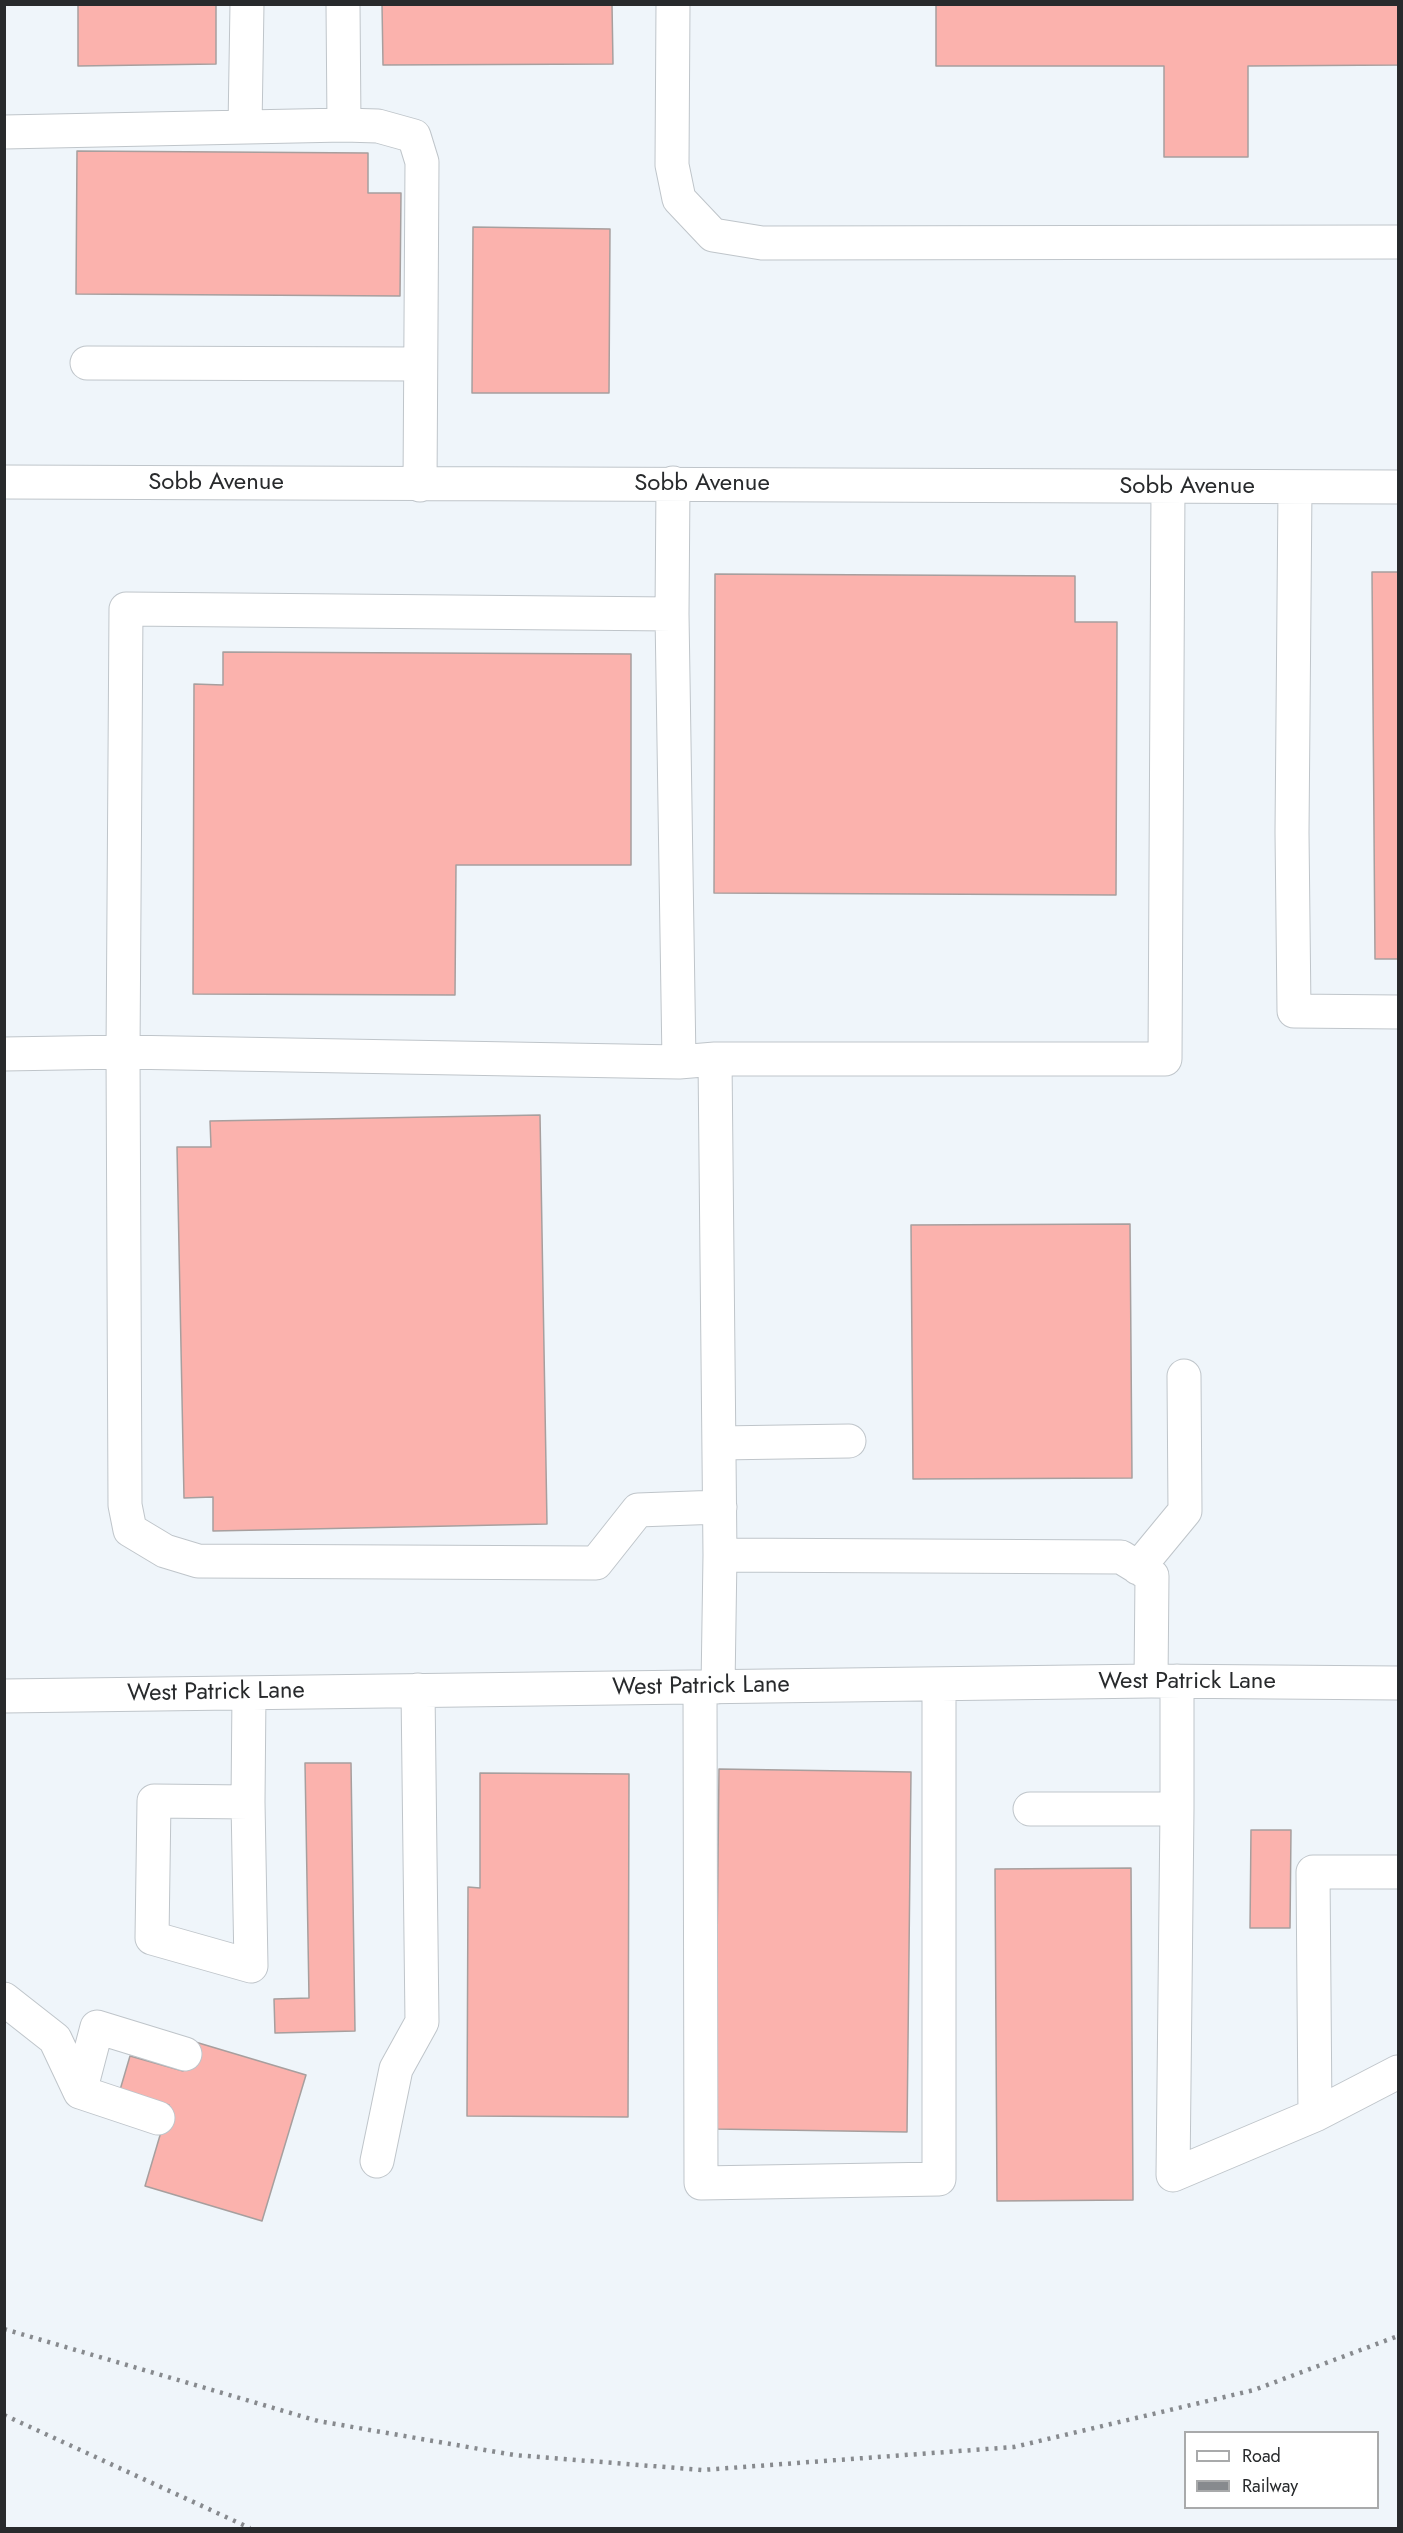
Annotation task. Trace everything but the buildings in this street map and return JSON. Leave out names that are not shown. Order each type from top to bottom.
[{"type":"street","points":[[245,126],[247,4]]},
{"type":"street","points":[[343,4],[344,124]]},
{"type":"street","points":[[673,4],[672,165],[679,199],[713,235],[762,243],[1398,242]]},
{"type":"street","points":[[4,132],[344,124],[378,126],[414,136],[422,162],[420,484]]},
{"type":"street","points":[[87,363],[420,364]]},
{"type":"street","name":"Sobb Avenue","points":[[4,482],[1398,487]]},
{"type":"street","points":[[673,483],[672,614],[679,1062]]},
{"type":"street","points":[[4,1054],[123,1052],[679,1062],[715,1059],[1165,1059],[1168,487]]},
{"type":"street","points":[[1295,487],[1292,832],[1294,1011],[1398,1012]]},
{"type":"street","points":[[672,614],[126,609],[123,1052],[125,1505],[130,1530],[165,1551],[198,1561],[596,1563],[638,1510],[720,1508]]},
{"type":"street","points":[[715,1059],[720,1555],[709,1687],[701,2183],[939,2179],[939,1684]]},
{"type":"street","points":[[1138,1568],[1185,1511],[1184,1376]]},
{"type":"street","points":[[719,1443],[849,1441]]},
{"type":"street","points":[[720,1555],[1121,1557],[1152,1576],[1177,1809],[1173,2175],[1315,2115],[1398,2072]]},
{"type":"street","name":"West Patrick Lane","points":[[4,1696],[1164,1681],[1398,1683]]},
{"type":"street","points":[[377,2161],[396,2069],[422,2022],[418,1690]]},
{"type":"street","points":[[248,1802],[154,1801],[152,1938],[251,1966],[249,1693]]},
{"type":"street","points":[[1030,1809],[1177,1809]]},
{"type":"street","points":[[1315,2115],[1313,1872],[1398,1872]]},
{"type":"street","points":[[4,1999],[55,2038],[80,2092],[158,2118]]},
{"type":"street","points":[[80,2092],[97,2027],[185,2054]]},
{"type":"railway","points":[[4,2329],[318,2421],[514,2455],[702,2470],[1014,2447],[1254,2390],[1398,2336]]},
{"type":"railway","points":[[4,2415],[250,2528]]}]
